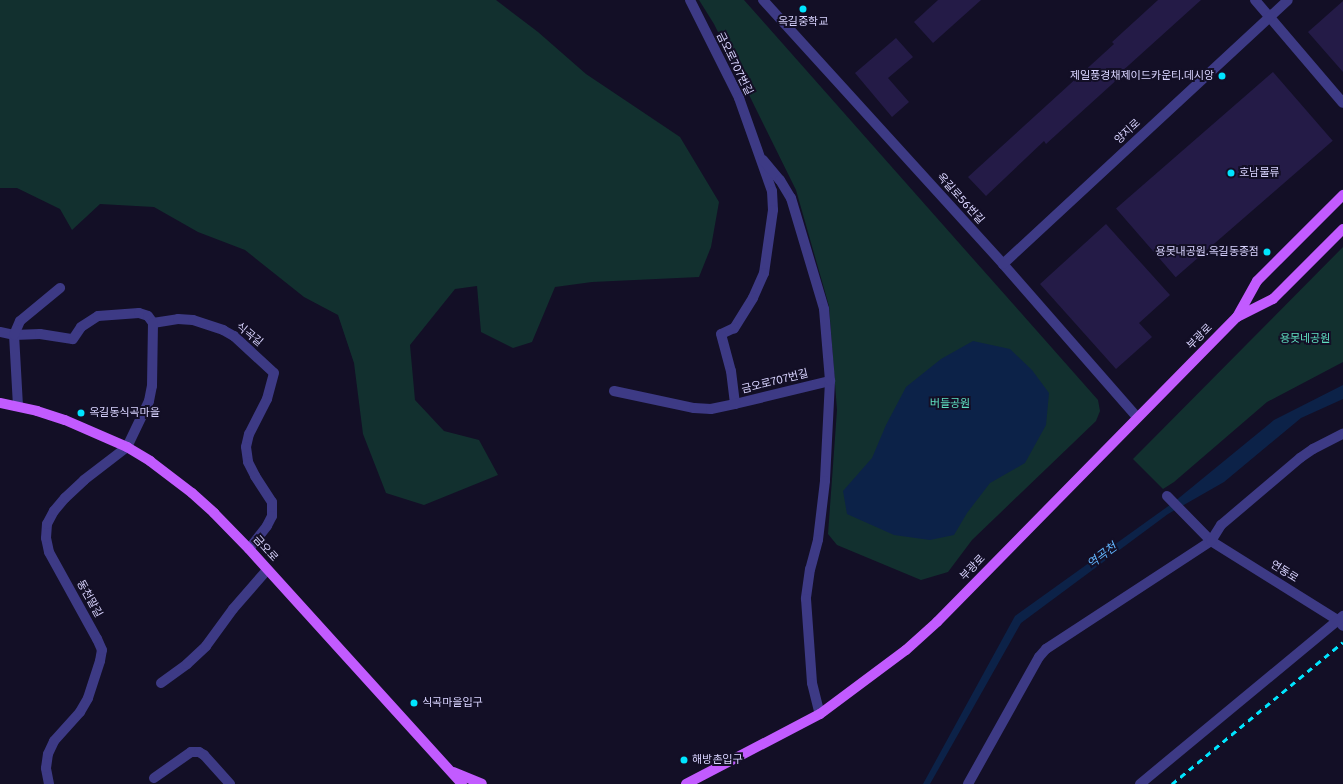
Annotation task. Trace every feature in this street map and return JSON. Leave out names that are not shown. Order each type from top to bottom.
[{"type":"main road","name":"부광로","points":[[1237,318],[1257,281],[1343,196]]},
{"type":"main road","name":"부광로","points":[[686,784],[820,714],[906,650],[938,622],[1137,417],[1237,318],[1273,299],[1343,229]]},
{"type":"main road","name":"금오로","points":[[0,403],[18,406],[65,420],[127,447],[150,461],[192,493],[249,549],[462,784]]},
{"type":"main road","points":[[450,771],[482,784]]},
{"type":"street","name":"금오로707번길","points":[[690,0],[738,98],[772,191],[773,210],[764,274],[753,298],[734,328],[721,334],[731,371],[735,404],[830,381]]},
{"type":"street","name":"옥길로56번길","points":[[763,0],[1003,264],[1137,417]]},
{"type":"street","points":[[1255,0],[1343,103]]},
{"type":"street","name":"양지로","points":[[1003,264],[1288,0]]},
{"type":"street","points":[[759,156],[780,180],[791,198],[824,310],[830,381],[825,481],[818,540],[810,569],[806,599],[812,683],[820,714]]},
{"type":"street","points":[[18,406],[14,335],[20,321],[60,288]]},
{"type":"street","points":[[0,332],[14,335],[40,334],[73,339],[81,327],[98,316],[139,312],[148,316],[153,323],[152,386],[149,401],[127,447]]},
{"type":"street","name":"식곡길","points":[[153,323],[193,320],[223,330],[234,336],[274,373],[267,399],[249,434],[246,447],[248,462],[255,476],[272,502],[272,516],[267,526],[249,549]]},
{"type":"street","points":[[614,391],[694,408],[711,409],[735,404]]},
{"type":"street","points":[[968,784],[1039,657],[1046,648],[1211,541],[1221,525],[1300,458],[1313,449],[1343,434]]},
{"type":"street","name":"동천말길","points":[[49,784],[46,768],[48,754],[54,741],[80,712],[88,698],[102,650],[97,638],[49,552],[46,538],[47,524],[54,510],[65,498],[84,480],[127,447]]},
{"type":"street","name":"연동로","points":[[1167,496],[1211,541],[1342,621]]},
{"type":"street","points":[[161,683],[188,664],[206,646],[233,609],[267,570]]},
{"type":"street","points":[[1140,784],[1342,621]]},
{"type":"street","points":[[154,778],[191,752],[199,752],[204,755],[230,784]]},
{"type":"green space","points":[[0,0],[496,0],[538,32],[586,74],[680,137],[719,202],[711,247],[699,277],[592,282],[555,287],[532,342],[513,348],[481,332],[477,286],[455,289],[410,345],[415,400],[444,431],[479,440],[498,475],[424,505],[386,493],[363,434],[354,363],[338,315],[304,297],[245,250],[198,232],[154,207],[100,204],[72,230],[60,209],[17,188],[0,188]]},
{"type":"green space","name":"버들공원","points":[[699,0],[744,0],[1098,400],[1100,411],[1096,421],[972,540],[948,572],[921,580],[837,545],[828,534],[837,410],[829,306],[796,190],[714,24]]},
{"type":"green space","name":"용못네공원","points":[[1343,247],[1343,362],[1267,402],[1174,482],[1163,489],[1133,459]]},
{"type":"water","points":[[973,341],[1010,349],[1032,370],[1049,393],[1046,425],[1025,463],[990,483],[967,513],[954,535],[930,540],[894,535],[847,514],[843,491],[872,458],[886,425],[906,387],[941,359]]},
{"type":"water","name":"역곡천","points":[[1343,385],[1343,399],[1301,418],[1224,482],[1168,514],[1021,623],[930,784],[923,784],[1015,616],[1174,502],[1274,420]]},
{"type":"building","points":[[938,0],[981,0],[933,43],[914,22]]},
{"type":"building","points":[[1158,0],[1201,0],[1119,74],[1121,76],[1046,144],[1044,141],[986,196],[968,177],[1114,44],[1112,42]]},
{"type":"building","points":[[1343,1],[1343,72],[1308,32]]},
{"type":"building","points":[[896,38],[913,57],[888,78],[909,102],[892,117],[855,73]]},
{"type":"building","points":[[1273,72],[1333,141],[1176,277],[1116,208]]},
{"type":"building","points":[[1106,224],[1170,295],[1139,323],[1152,337],[1116,369],[1040,284]]},
{"type":"railway","points":[[1172,784],[1343,642]]},
{"type":"place","name":"옥길중학교","points":[[803,9]]},
{"type":"place","name":"제일풍경채제이드카운티.데시앙","points":[[1222,76]]},
{"type":"place","name":"호남물류","points":[[1231,173]]},
{"type":"place","name":"용못내공원.옥길동종점","points":[[1267,252]]},
{"type":"place","name":"옥길동식곡마을","points":[[81,413]]},
{"type":"place","name":"식곡마을입구","points":[[414,703]]},
{"type":"place","name":"해방촌입구","points":[[684,760]]}]
